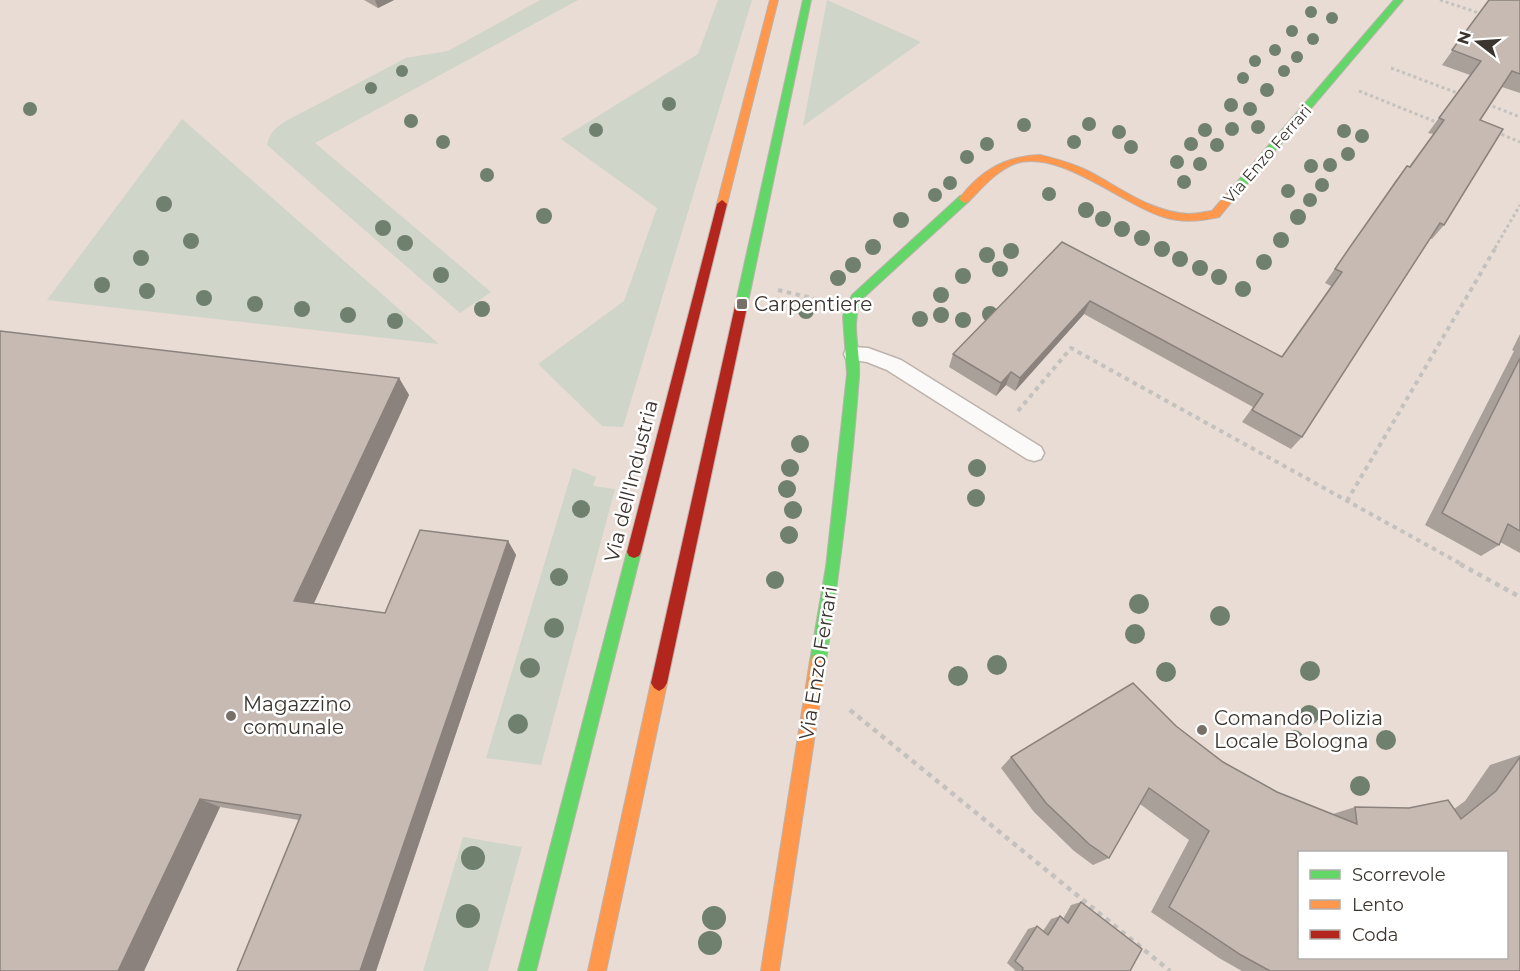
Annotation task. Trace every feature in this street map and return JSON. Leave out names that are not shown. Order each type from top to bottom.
[{"type":"main road","name":"Via dell'Industria","points":[[527,971],[774,0]]},
{"type":"main road","points":[[597,971],[807,0]]},
{"type":"main road","name":"Via Enzo Ferrari","points":[[770,971],[833,567],[853,374],[853,354],[847,326],[849,311],[856,298],[1003,164],[1026,158],[1047,160],[1168,215],[1193,219],[1215,214],[1399,0]]},
{"type":"lane","points":[[853,354],[868,355],[894,365],[1034,453]]},
{"type":"path","points":[[1440,0],[1490,17]]},
{"type":"path","points":[[1391,68],[1466,97]]},
{"type":"path","points":[[1356,90],[1436,122]]},
{"type":"path","points":[[1477,101],[1520,117]]},
{"type":"path","points":[[1488,129],[1520,142]]},
{"type":"path","points":[[1347,501],[1520,205]]},
{"type":"path","points":[[768,288],[830,302]]},
{"type":"path","points":[[1014,415],[1071,348],[1520,597]]},
{"type":"path","points":[[846,707],[1170,971]]},
{"type":"shaded area","points":[[540,0],[578,0],[315,143],[491,292],[460,313],[267,145],[274,131],[286,121],[406,58],[448,51]]},
{"type":"shaded area","points":[[718,0],[752,0],[623,427],[602,426],[538,364],[624,301],[657,208],[561,139],[698,54]]},
{"type":"shaded area","points":[[827,0],[921,42],[803,126]]},
{"type":"shaded area","points":[[182,119],[439,344],[47,300]]},
{"type":"shaded area","points":[[573,468],[596,477],[593,486],[615,489],[541,765],[486,758]]},
{"type":"shaded area","points":[[463,837],[522,847],[488,971],[423,971]]},
{"type":"building","points":[[1489,0],[1520,0],[1520,74],[1512,71],[1480,120],[1503,129],[1444,225],[1440,223],[1302,437],[1252,410],[1263,394],[1090,301],[1020,378],[1011,372],[1001,383],[953,354],[1062,242],[1282,357],[1342,272],[1335,269],[1407,166],[1410,167],[1444,120],[1439,118],[1481,61],[1452,50]]},
{"type":"building","name":"Magazzino comunale","points":[[0,331],[399,378],[294,601],[385,613],[420,530],[508,541],[360,971],[237,971],[301,815],[200,799],[118,971],[0,971]]},
{"type":"building","points":[[1520,358],[1520,531],[1508,524],[1499,545],[1442,513]]},
{"type":"building","points":[[1133,683],[1176,726],[1223,762],[1277,792],[1357,824],[1355,807],[1409,808],[1448,800],[1461,819],[1496,791],[1520,757],[1520,971],[1270,971],[1241,955],[1169,907],[1209,831],[1149,788],[1109,858],[1089,844],[1046,803],[1011,757]]},
{"type":"building","points":[[1081,902],[1142,949],[1130,971],[1022,971],[1023,968],[1015,961],[1037,926],[1048,935],[1060,916],[1068,923]]},
{"type":"traffic: fast","points":[[742,302],[807,0]]},
{"type":"traffic: fast","points":[[1236,190],[1399,0]]},
{"type":"traffic: fast","points":[[818,661],[833,567],[853,374],[849,316],[856,298],[964,199]]},
{"type":"traffic: fast","points":[[527,971],[634,552]]},
{"type":"traffic: slow","points":[[722,204],[774,0]]},
{"type":"traffic: slow","points":[[964,199],[1003,165],[1019,159],[1040,158],[1082,172],[1146,207],[1167,215],[1188,218],[1215,214],[1236,190]]},
{"type":"traffic: slow","points":[[770,971],[818,661]]},
{"type":"traffic: slow","points":[[597,971],[659,683]]},
{"type":"traffic: jam","points":[[634,552],[722,204]]},
{"type":"traffic: jam","points":[[659,683],[742,302]]},
{"type":"place","name":"Carpentiere","points":[[742,304]]},
{"type":"place","name":"Magazzino comunale","points":[[231,716]]},
{"type":"place","name":"Comando Polizia Locale Bologna","points":[[1202,730]]}]
